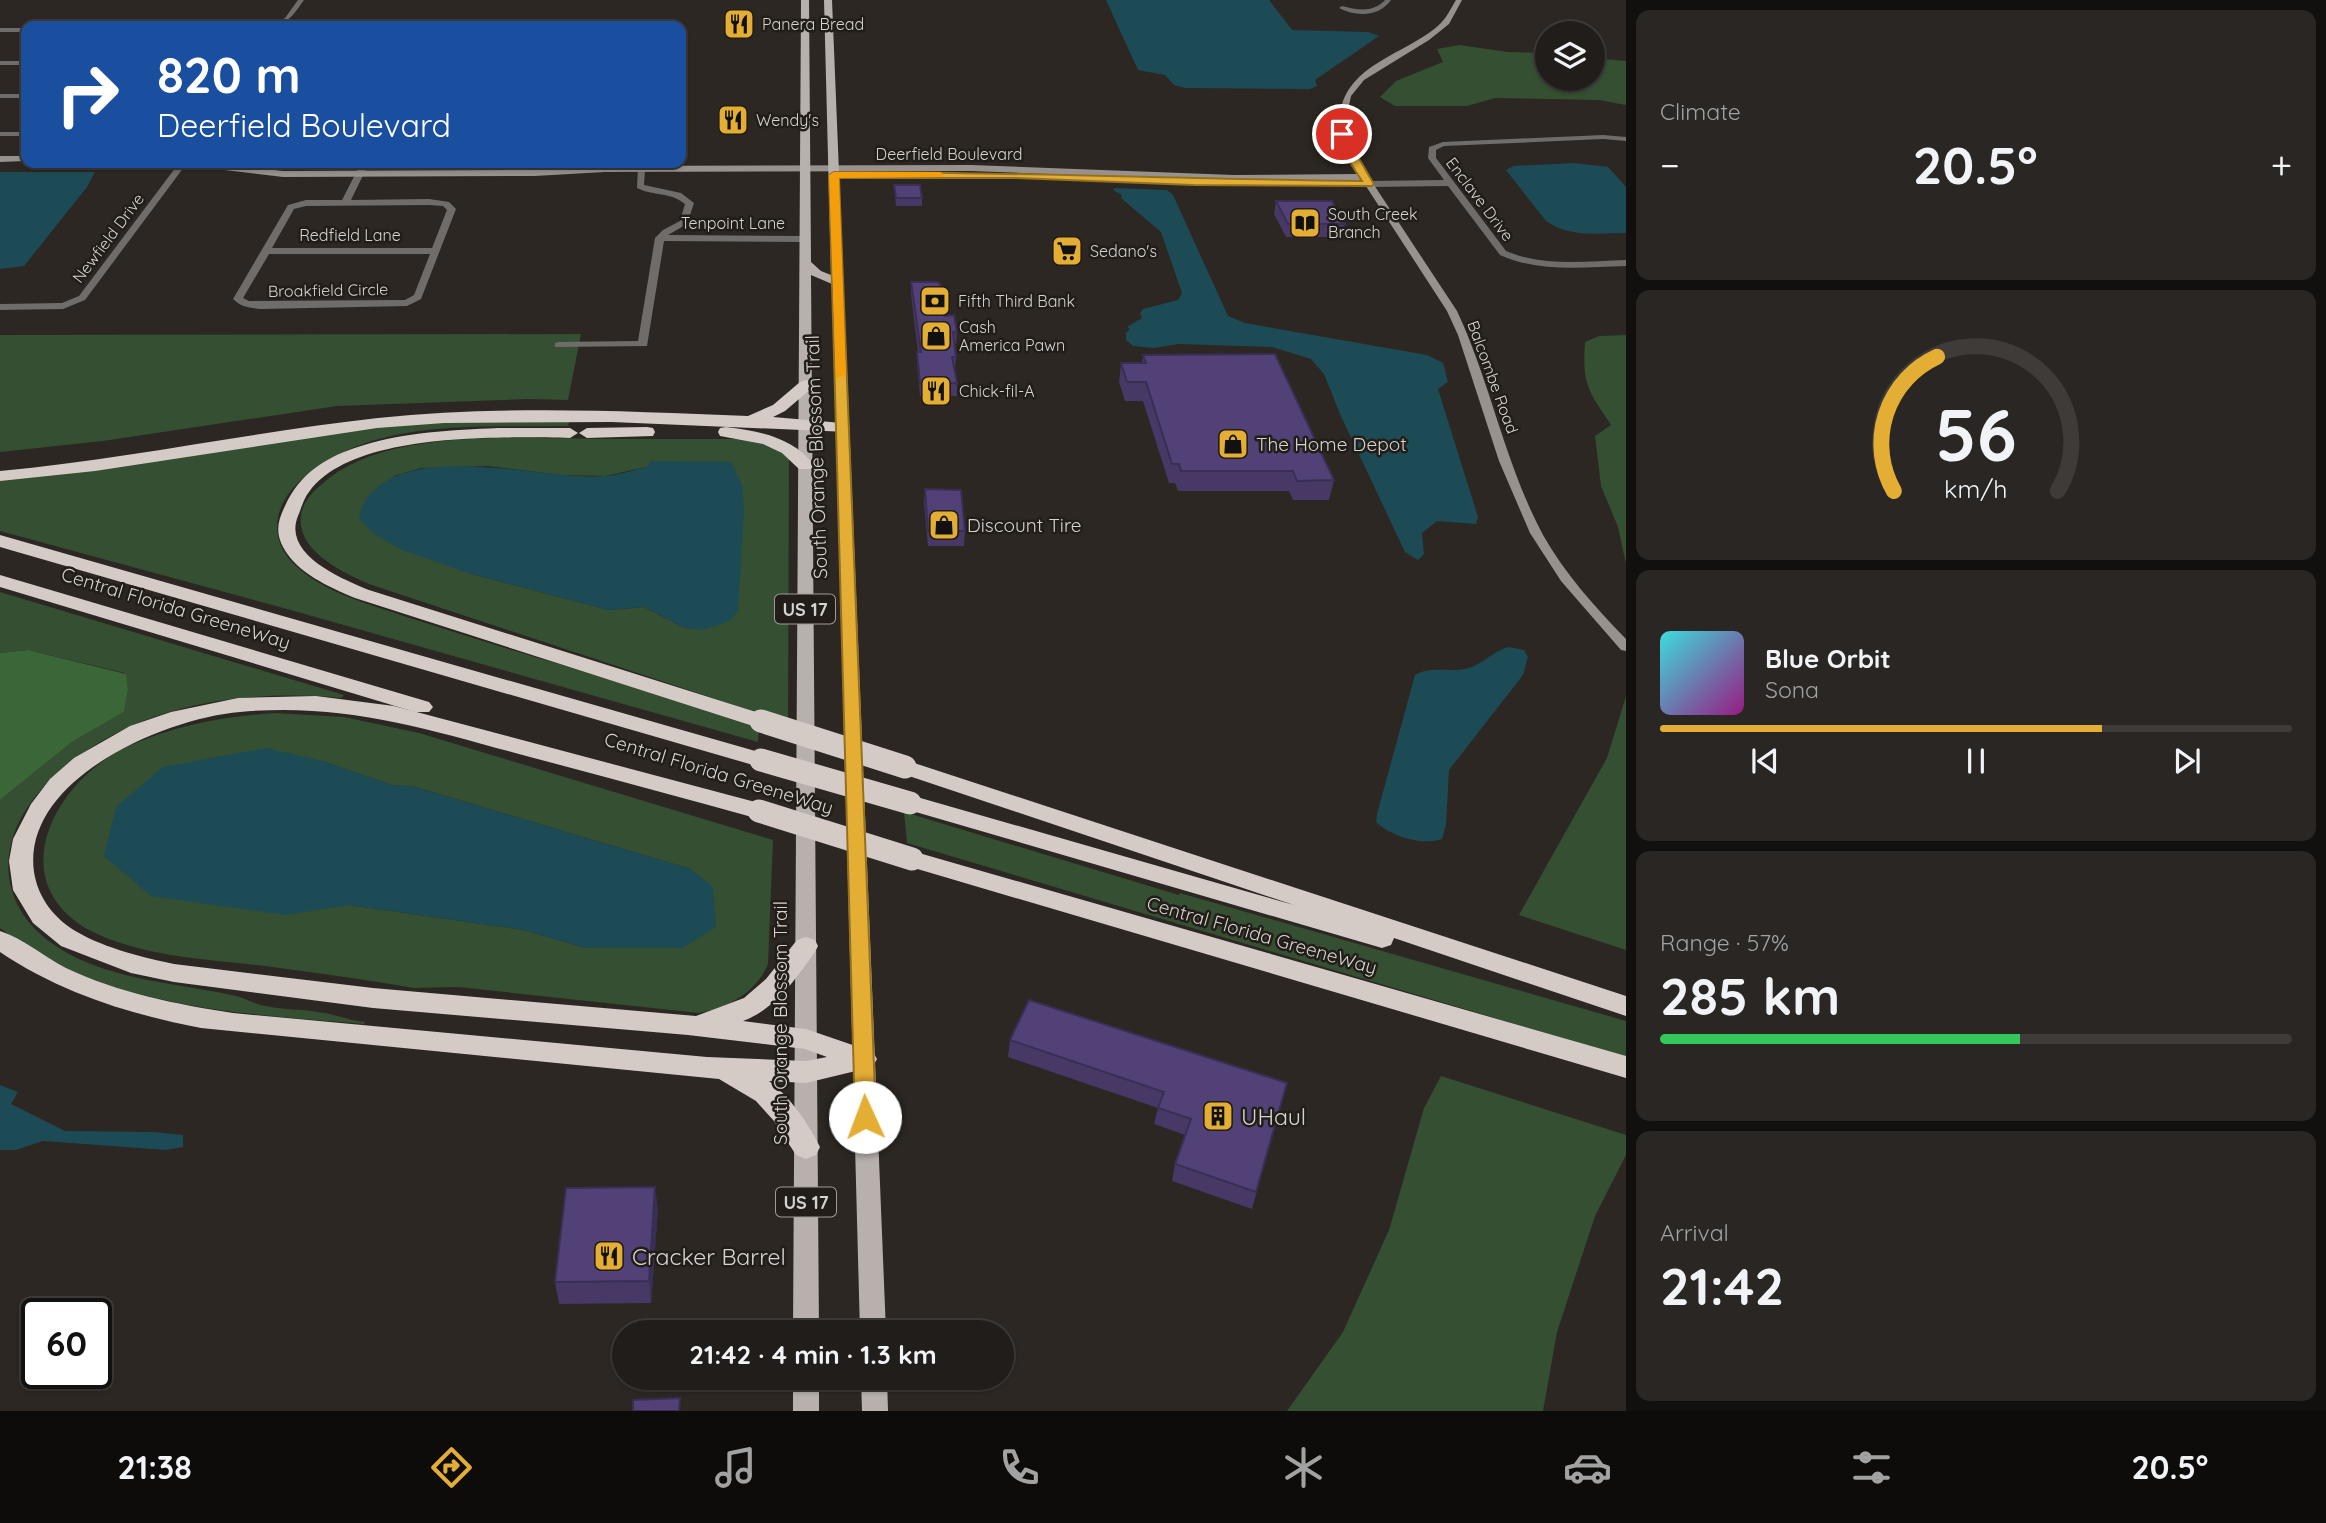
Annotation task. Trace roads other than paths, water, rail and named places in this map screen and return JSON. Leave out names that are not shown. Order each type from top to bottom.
[{"type":"highway","points":[[738,420],[768,414],[786,404],[806,385]]},
{"type":"highway","points":[[0,476],[76,468],[374,424],[436,418],[542,416],[738,420],[842,428]]},
{"type":"highway","points":[[805,426],[721,431],[435,434],[405,439],[360,452],[335,463],[307,484],[293,501],[285,530],[293,548],[310,565],[362,594],[905,767],[1626,1008]]},
{"type":"highway","points":[[721,431],[754,436],[780,444],[805,465]]},
{"type":"highway","name":"Central Florida GreeneWay","points":[[0,541],[1626,1008]]},
{"type":"highway","name":"Central Florida GreeneWay","points":[[0,581],[494,728],[912,859],[1626,1067]]},
{"type":"highway","points":[[759,811],[429,721],[357,707],[274,702],[238,705],[171,719],[138,731],[101,751],[58,784],[39,809],[25,839],[21,861],[25,890],[42,916],[70,940],[140,966],[174,973],[373,998],[688,1025],[806,1039],[863,1059]]},
{"type":"highway","points":[[0,940],[46,971],[101,995],[168,1013],[233,1023],[707,1068],[806,1072],[863,1059]]},
{"type":"highway","points":[[688,1025],[720,1020],[743,1012],[760,1001],[778,986],[806,946]]},
{"type":"highway","points":[[707,1068],[743,1077],[766,1093],[785,1114],[806,1147]]},
{"type":"main road","name":"South Orange Blossom Trail","points":[[805,0],[806,1320]]},
{"type":"main road","name":"South Orange Blossom Trail","points":[[828,0],[821,45],[833,172],[873,1320]]},
{"type":"main road","points":[[805,34],[821,45]]},
{"type":"main road","points":[[805,263],[817,274],[837,282]]},
{"type":"main road","points":[[806,1390],[806,1411]]},
{"type":"main road","points":[[874,1390],[875,1411]]},
{"type":"street","points":[[282,21],[301,0]]},
{"type":"street","points":[[1342,8],[1371,11],[1380,9],[1388,0]]},
{"type":"street","name":"Balcombe Road","points":[[1459,0],[1453,15],[1434,33],[1385,61],[1350,89],[1342,108],[1342,134],[1349,153],[1452,311],[1463,335],[1520,498],[1537,535],[1592,611],[1626,647]]},
{"type":"street","points":[[0,30],[21,30]]},
{"type":"street","points":[[0,63],[21,62]]},
{"type":"street","points":[[0,96],[21,96]]},
{"type":"street","points":[[0,134],[21,134]]},
{"type":"street","name":"Enclave Drive","points":[[1626,139],[1603,137],[1443,144],[1432,149],[1432,158],[1503,253],[1516,260],[1536,264],[1626,263]]},
{"type":"street","points":[[0,159],[21,159]]},
{"type":"street","name":"Newfield Drive","points":[[0,307],[63,306],[82,298],[179,168]]},
{"type":"street","name":"Deerfield Boulevard","points":[[233,168],[283,174],[1014,172],[1193,182],[1367,181]]},
{"type":"street","points":[[345,203],[362,168]]},
{"type":"street","points":[[559,345],[643,344],[660,239],[666,232],[684,222],[690,203],[681,194],[646,190],[640,186],[640,173]]},
{"type":"street","points":[[1367,181],[1448,180]]},
{"type":"street","name":"Broakfield Circle","points":[[306,203],[345,203],[446,204],[452,209],[418,298],[407,303],[367,305],[246,304],[238,299],[291,207],[306,203]]},
{"type":"street","name":"Tenpoint Lane","points":[[660,239],[805,239]]},
{"type":"street","name":"Redfield Lane","points":[[265,251],[435,251]]},
{"type":"water","points":[[1106,0],[1269,0],[1292,30],[1368,32],[1379,36],[1315,80],[1317,86],[1310,89],[1185,88],[1174,85],[1165,75],[1138,70]]},
{"type":"water","points":[[1575,163],[1608,167],[1626,187],[1626,233],[1584,233],[1555,226],[1546,221],[1506,170],[1513,166]]},
{"type":"water","points":[[0,172],[95,172],[87,187],[24,266],[0,269]]},
{"type":"water","points":[[1113,190],[1167,190],[1173,195],[1228,316],[1245,323],[1427,355],[1443,363],[1448,382],[1438,389],[1478,517],[1476,524],[1437,521],[1422,533],[1424,554],[1418,560],[1405,552],[1324,374],[1311,359],[1272,347],[1178,344],[1154,348],[1133,346],[1126,340],[1126,333],[1130,329],[1127,327],[1142,318],[1140,313],[1143,309],[1178,300],[1182,293],[1161,232],[1121,198],[1122,195]]},
{"type":"water","points":[[651,461],[731,462],[742,485],[744,508],[738,611],[728,622],[703,630],[685,628],[644,607],[609,610],[468,573],[402,550],[374,534],[359,518],[367,498],[387,480],[414,470],[445,466],[479,467],[605,476],[647,467]]},
{"type":"water","points":[[1509,647],[1524,650],[1528,657],[1523,675],[1449,770],[1446,825],[1442,839],[1416,840],[1389,832],[1376,822],[1377,814],[1415,675],[1427,671],[1471,667]]},
{"type":"water","points":[[266,748],[322,761],[392,785],[415,787],[691,869],[713,887],[716,927],[682,948],[586,948],[524,930],[349,905],[285,915],[151,896],[104,856],[116,807],[163,767]]},
{"type":"water","points":[[0,1085],[18,1092],[11,1104],[65,1131],[183,1135],[183,1147],[166,1150],[43,1141],[16,1150],[0,1150]]},
{"type":"place","name":"Panera Bread","points":[[739,24]]},
{"type":"place","name":"Wendy's","points":[[733,120]]},
{"type":"place","name":"South Creek Branch","points":[[1305,223]]},
{"type":"place","name":"Sedano's","points":[[1067,251]]},
{"type":"place","name":"Fifth Third Bank","points":[[935,301]]},
{"type":"place","name":"Cash America Pawn","points":[[936,336]]},
{"type":"place","name":"Chick-fil-A","points":[[936,391]]},
{"type":"place","name":"The Home Depot","points":[[1233,444]]},
{"type":"place","name":"Discount Tire","points":[[944,525]]},
{"type":"place","name":"UHaul","points":[[1218,1116]]},
{"type":"place","name":"Cracker Barrel","points":[[609,1256]]}]
